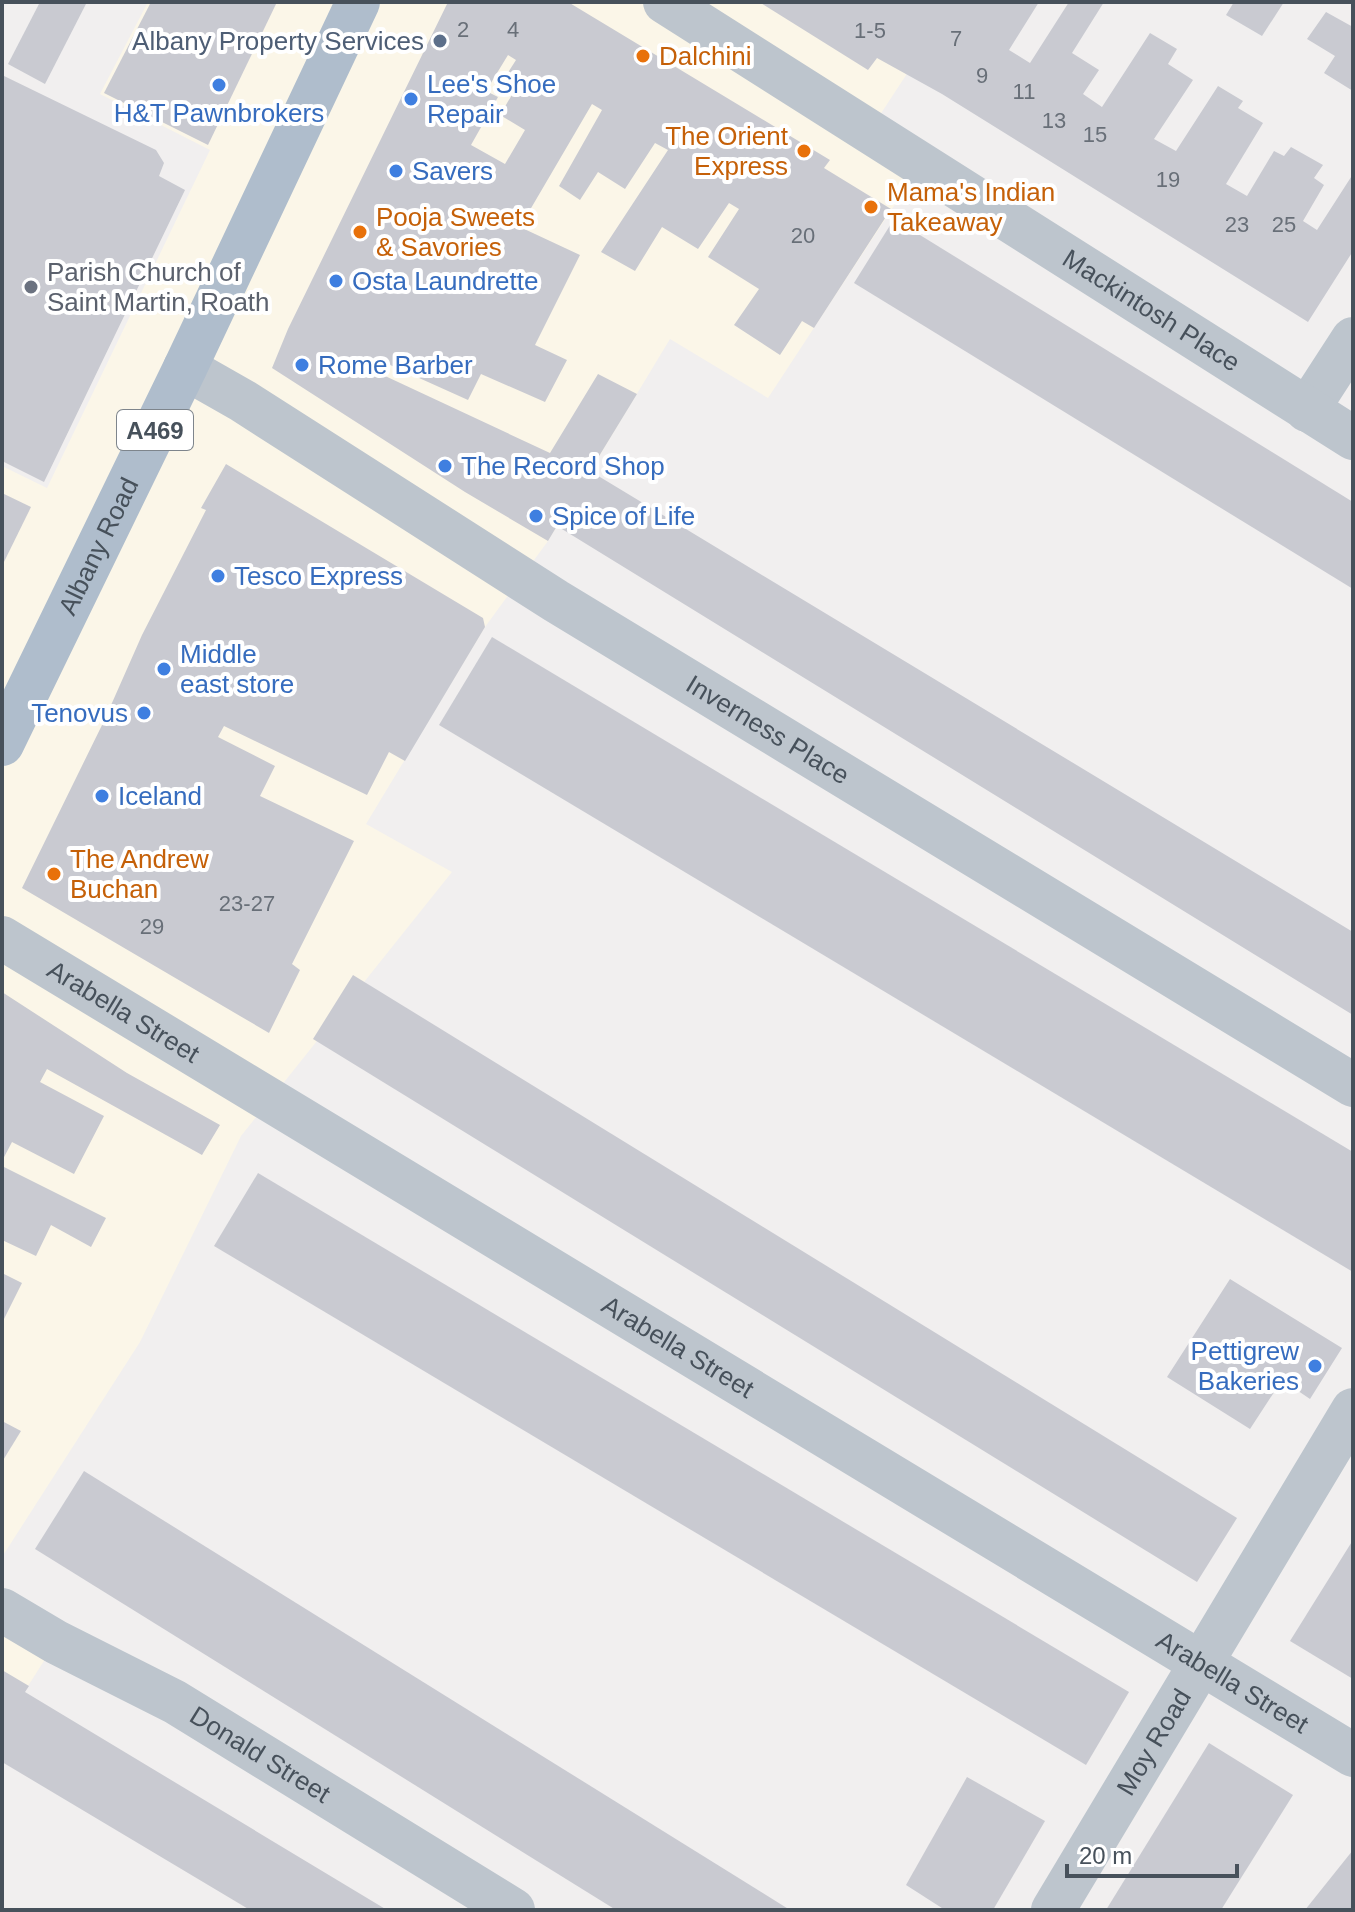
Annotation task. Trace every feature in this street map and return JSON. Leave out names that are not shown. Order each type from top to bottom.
[{"type":"main road","name":"Albany Road","points":[[2,744],[358,2]]},
{"type":"street","name":"Mackintosh Place","points":[[665,2],[1353,438]]},
{"type":"street","points":[[1307,410],[1353,339]]},
{"type":"street","name":"Inverness Place","points":[[185,368],[256,409],[556,601],[1353,1085]]},
{"type":"street","name":"Arabella Street","points":[[2,938],[1353,1755]]},
{"type":"street","name":"Moy Road","points":[[1053,1910],[1353,1410]]},
{"type":"street","name":"Donald Street","points":[[2,1610],[56,1642],[175,1702],[513,1910]]},
{"type":"shaded area","points":[[148,2],[954,2],[874,124],[926,157],[768,398],[670,339],[548,541],[485,627],[366,824],[452,872],[241,1136],[140,1342],[2,1557],[2,466],[47,488],[210,150],[100,94]]},
{"type":"shaded area","points":[[2,1610],[56,1642],[2,1727]]},
{"type":"building","points":[[40,2],[87,2],[45,84],[8,64]]},
{"type":"building","points":[[151,2],[277,2],[208,145],[104,93]]},
{"type":"building","points":[[448,2],[568,2],[830,160],[824,168],[891,209],[814,328],[802,321],[780,355],[734,325],[759,289],[708,257],[739,209],[729,203],[698,249],[662,227],[635,271],[601,252],[668,150],[655,143],[625,189],[598,172],[580,200],[559,186],[602,110],[592,104],[520,227],[580,255],[535,345],[567,360],[545,402],[481,374],[468,400],[388,364],[383,375],[550,453],[598,374],[637,394],[590,471],[1353,932],[1353,1015],[557,526],[548,541],[465,492],[272,368],[288,329]],"holes":[[[508,55],[516,60],[500,85],[513,93],[500,115],[525,130],[505,164],[471,145],[498,97],[486,91]]]},
{"type":"building","points":[[759,2],[1039,2],[1009,50],[1030,63],[1069,2],[1104,2],[1072,53],[1099,70],[1083,94],[1102,107],[1150,33],[1177,49],[1168,64],[1193,80],[1154,139],[1176,151],[1218,86],[1243,101],[1238,108],[1263,123],[1226,184],[1247,196],[1274,151],[1284,156],[1291,147],[1323,165],[1314,178],[1324,185],[1303,221],[1317,230],[1353,174],[1353,251],[1308,322],[942,94],[877,58],[868,70]]},
{"type":"building","points":[[1234,2],[1284,2],[1262,36],[1226,15]]},
{"type":"building","points":[[1326,12],[1353,27],[1353,91],[1324,73],[1335,56],[1307,39]]},
{"type":"building","points":[[2,75],[156,150],[164,163],[159,176],[185,190],[44,482],[2,461]]},
{"type":"building","points":[[894,219],[1353,502],[1353,589],[854,283]]},
{"type":"building","points":[[226,464],[483,618],[485,627],[405,761],[389,752],[367,795],[224,726],[218,737],[275,766],[260,796],[354,841],[292,964],[300,970],[269,1033],[22,888],[104,721],[142,635],[206,510],[201,508]]},
{"type":"building","points":[[2,493],[31,507],[2,566]]},
{"type":"building","points":[[492,637],[1353,1152],[1353,1272],[439,725]]},
{"type":"building","points":[[353,975],[1237,1518],[1197,1582],[313,1039]]},
{"type":"building","points":[[2,992],[127,1073],[220,1125],[202,1155],[47,1069],[40,1082],[104,1116],[74,1174],[12,1142],[2,1161]]},
{"type":"building","points":[[2,1166],[106,1218],[91,1247],[51,1225],[36,1256],[2,1240]]},
{"type":"building","points":[[258,1173],[1129,1692],[1086,1765],[214,1246]]},
{"type":"building","points":[[2,1273],[22,1283],[2,1323]]},
{"type":"building","points":[[1230,1279],[1342,1348],[1310,1399],[1282,1380],[1250,1429],[1167,1377]]},
{"type":"building","points":[[2,1421],[21,1431],[2,1462]]},
{"type":"building","points":[[84,1471],[790,1910],[616,1910],[35,1549]]},
{"type":"building","points":[[1353,1540],[1353,1679],[1290,1641]]},
{"type":"building","points":[[2,1670],[29,1686],[25,1692],[387,1910],[250,1910],[2,1762]]},
{"type":"building","points":[[1209,1743],[1293,1795],[1221,1910],[1106,1910]]},
{"type":"building","points":[[967,1777],[1045,1821],[993,1910],[945,1910],[906,1885]]},
{"type":"building","points":[[1353,1850],[1353,1910],[1305,1910]]},
{"type":"place","name":"Albany Property Services","points":[[440,41]]},
{"type":"place","name":"Dalchini","points":[[643,56]]},
{"type":"place","name":"H&T Pawnbrokers","points":[[219,85]]},
{"type":"place","name":"Lee's Shoe Repair","points":[[411,99]]},
{"type":"place","name":"The Orient Express","points":[[804,151]]},
{"type":"place","name":"Savers","points":[[396,171]]},
{"type":"place","name":"Mama's Indian Takeaway","points":[[871,207]]},
{"type":"place","name":"Pooja Sweets & Savories","points":[[360,232]]},
{"type":"place","name":"Osta Laundrette","points":[[336,281]]},
{"type":"place","name":"Parish Church of Saint Martin, Roath","points":[[31,287]]},
{"type":"place","name":"Rome Barber","points":[[302,365]]},
{"type":"place","name":"The Record Shop","points":[[445,466]]},
{"type":"place","name":"Spice of Life","points":[[536,516]]},
{"type":"place","name":"Tesco Express","points":[[218,576]]},
{"type":"place","name":"Middle east store","points":[[164,669]]},
{"type":"place","name":"Tenovus","points":[[144,713]]},
{"type":"place","name":"Iceland","points":[[102,796]]},
{"type":"place","name":"The Andrew Buchan","points":[[54,874]]},
{"type":"place","name":"Pettigrew Bakeries","points":[[1315,1366]]}]
